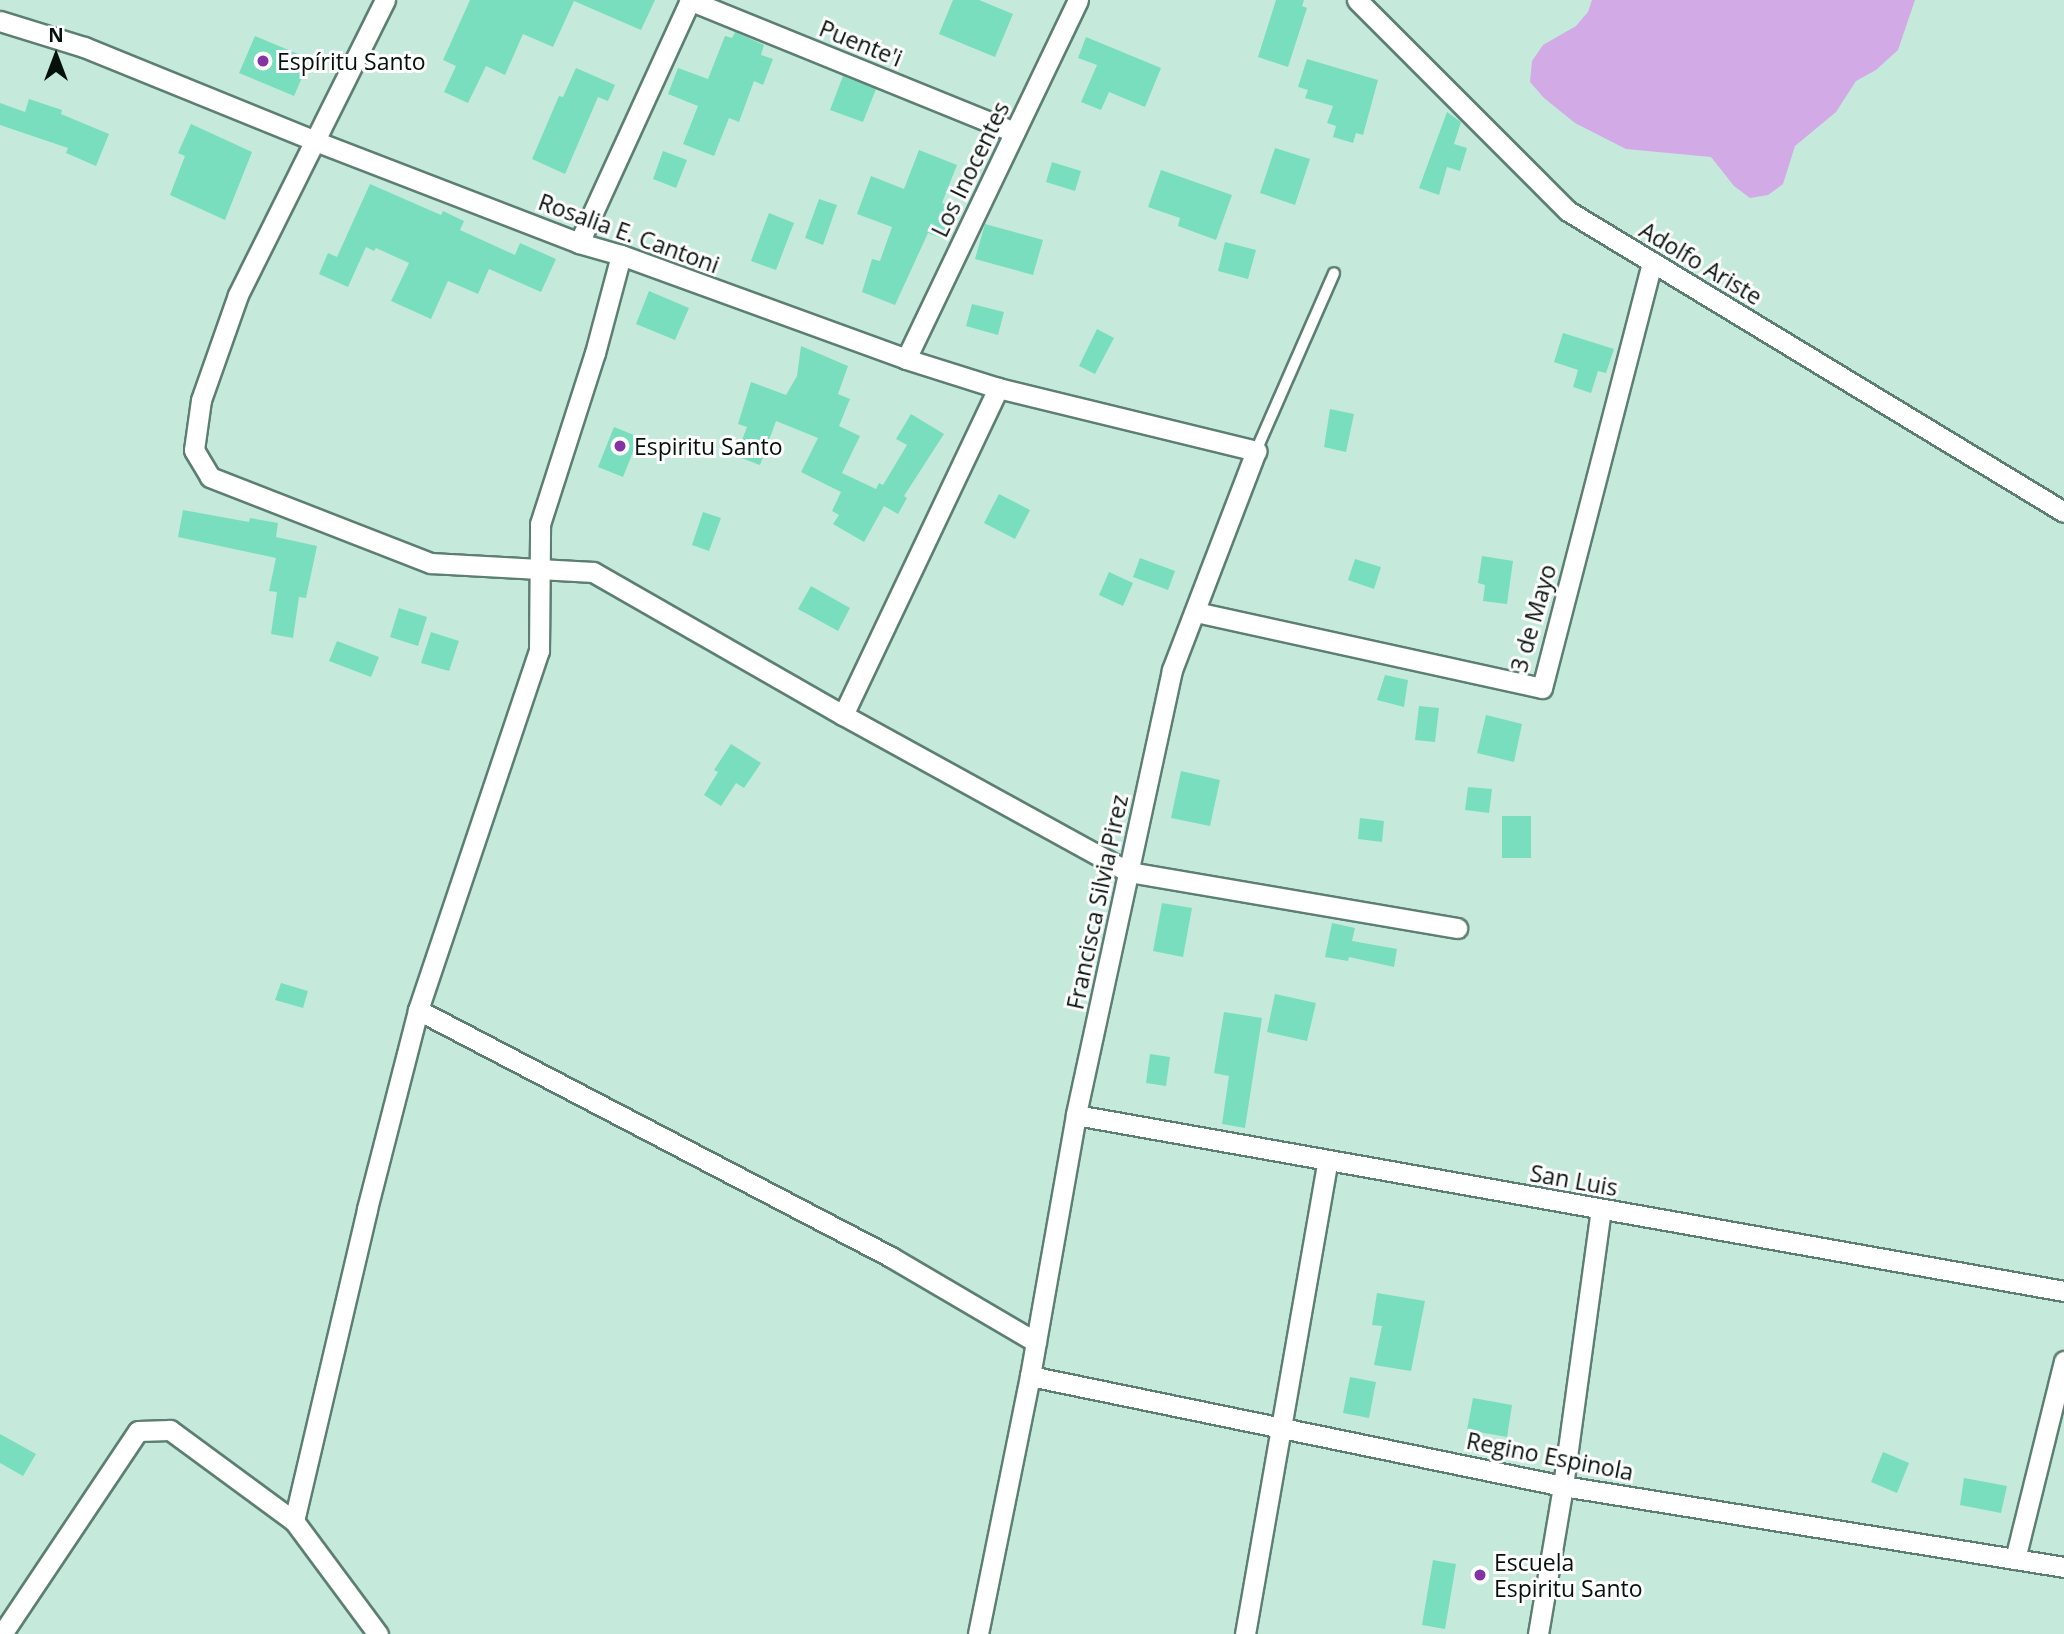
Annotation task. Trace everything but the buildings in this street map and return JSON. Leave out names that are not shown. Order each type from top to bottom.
[{"type":"street","points":[[385,0],[238,295],[201,401],[194,450],[210,477],[431,563],[593,572],[843,715],[1129,872],[1457,928]]},
{"type":"street","points":[[579,243],[690,0]]},
{"type":"street","name":"Puente'i","points":[[690,0],[1014,132]]},
{"type":"street","name":"Los Inocentes","points":[[906,359],[1078,0]]},
{"type":"street","name":"Adolfo Ariste","points":[[1357,0],[1568,211],[2064,512]]},
{"type":"street","name":"Rosalia E. Cantoni","points":[[0,21],[84,47],[314,141],[579,243],[621,255],[906,359],[998,388],[1256,451]]},
{"type":"street","points":[[294,1521],[367,1209],[418,1010],[539,651],[540,524],[595,353],[621,255]]},
{"type":"street","name":"3 de Mayo","points":[[1196,612],[1542,688],[1652,262]]},
{"type":"street","points":[[843,715],[998,388]]},
{"type":"street","name":"Francisca Silvia Pirez","points":[[978,1634],[1030,1376],[1076,1115],[1172,670],[1256,451]]},
{"type":"street","points":[[418,1010],[891,1257],[1036,1342]]},
{"type":"street","name":"San Luis","points":[[1076,1115],[2064,1291]]},
{"type":"street","points":[[1245,1634],[1328,1160]]},
{"type":"street","points":[[1538,1634],[1563,1486],[1601,1210]]},
{"type":"street","points":[[2015,1559],[2064,1361]]},
{"type":"street","name":"Regino Espinola","points":[[1030,1376],[1563,1486],[2064,1567]]},
{"type":"street","points":[[2,1634],[138,1431],[170,1430],[294,1521],[377,1634]]},
{"type":"lane","points":[[1256,451],[1334,273]]},
{"type":"shaded area","points":[[1592,0],[1915,0],[1898,50],[1876,70],[1856,81],[1836,112],[1795,146],[1783,184],[1768,195],[1750,198],[1734,186],[1711,157],[1626,149],[1575,123],[1544,98],[1530,82],[1532,61],[1543,45],[1576,26],[1588,12]]},
{"type":"place","name":"Espíritu Santo","points":[[263,61]]},
{"type":"place","name":"Espiritu Santo","points":[[620,446]]},
{"type":"place","name":"Escuela Espiritu Santo","points":[[1480,1575]]}]
